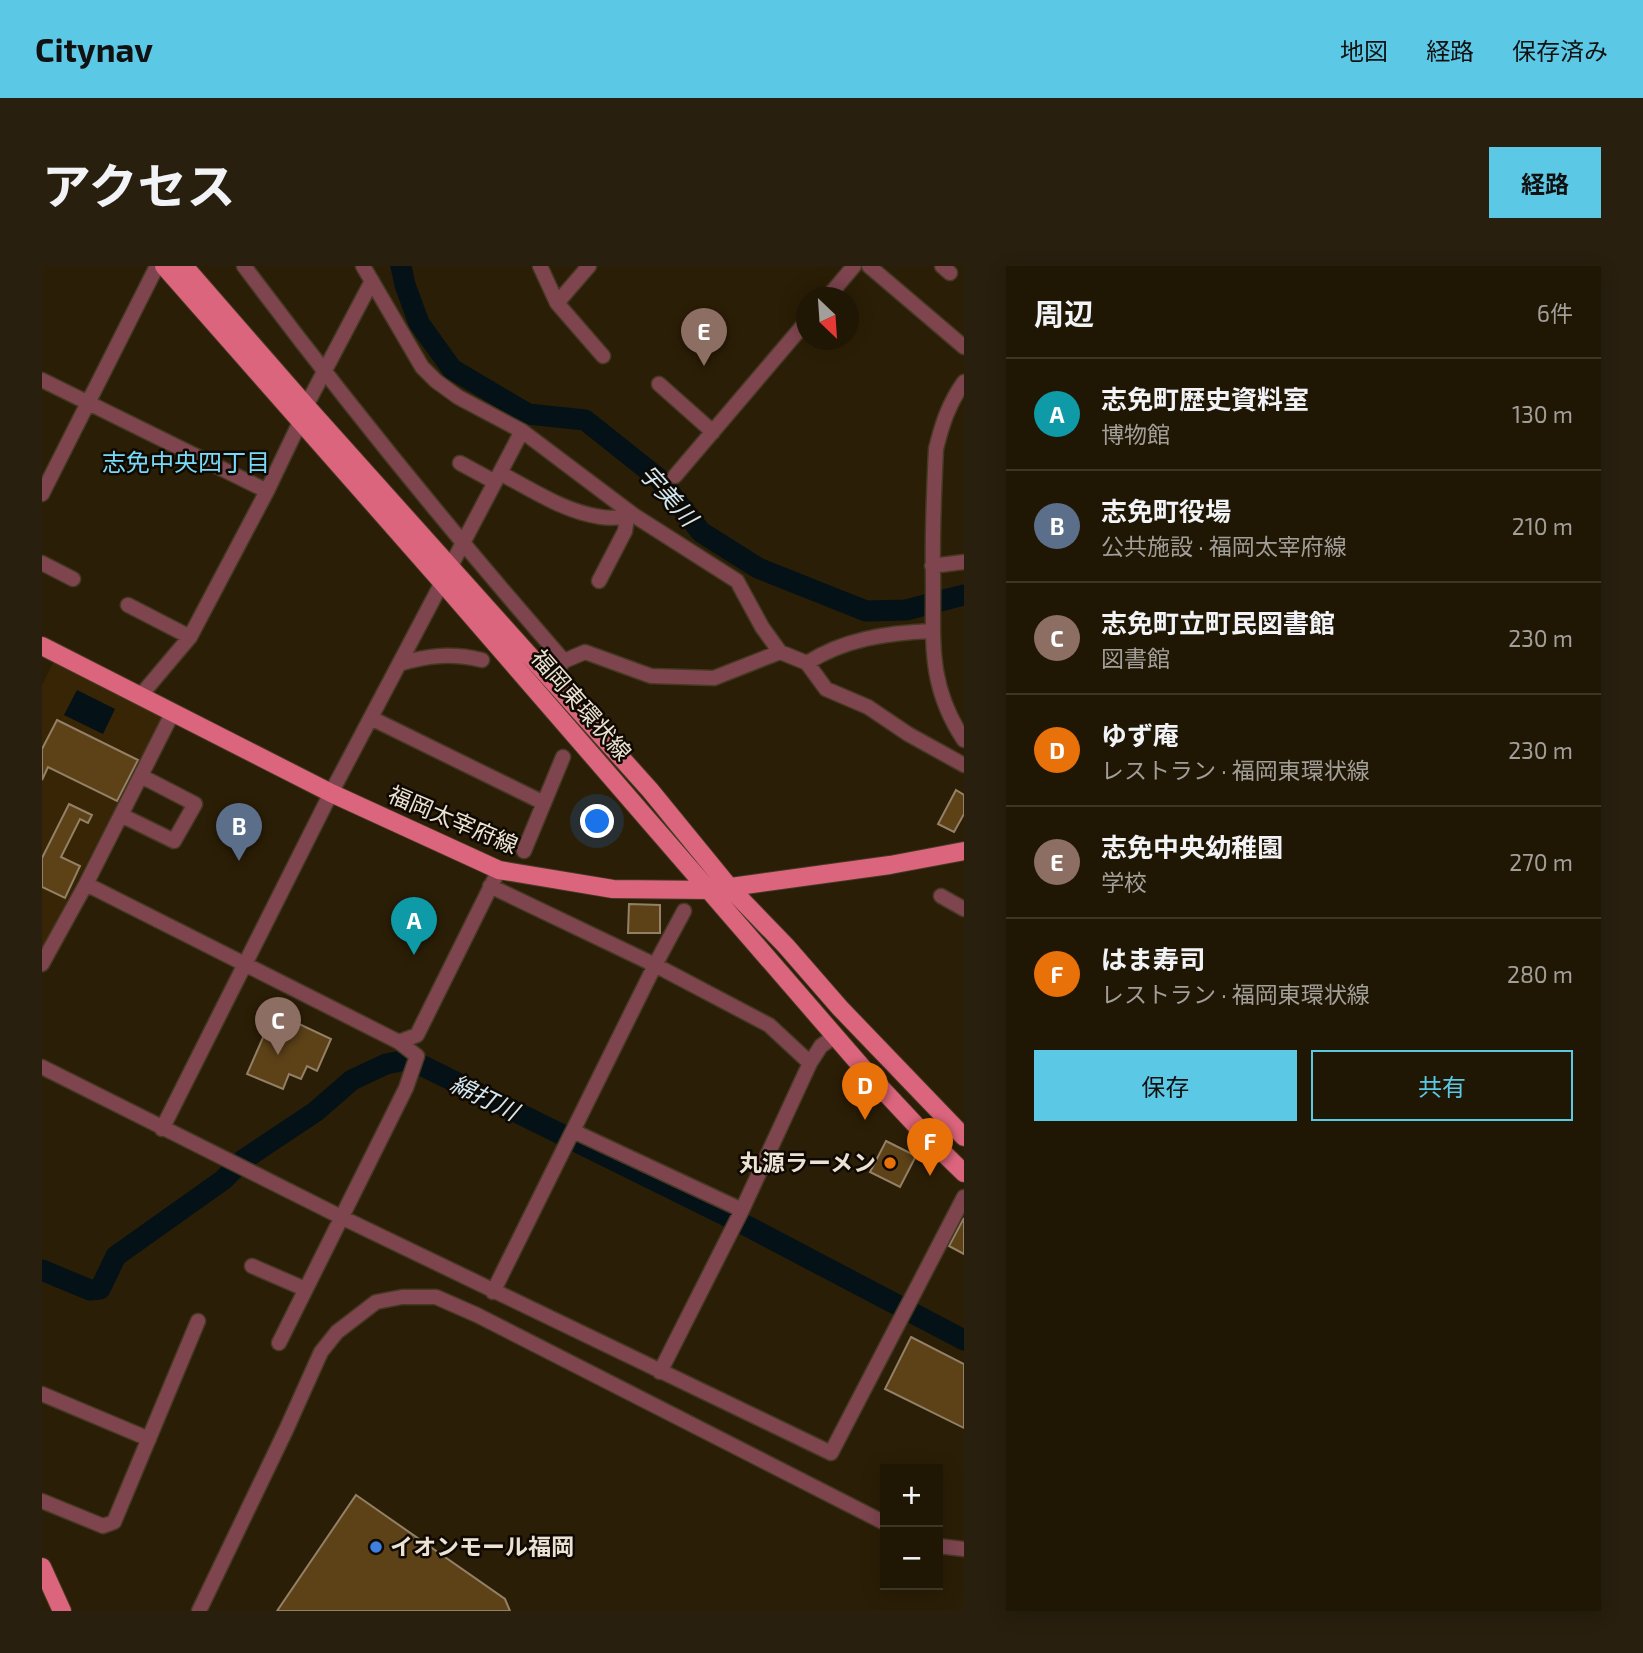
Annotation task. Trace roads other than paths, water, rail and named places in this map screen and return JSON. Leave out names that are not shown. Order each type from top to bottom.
[{"type":"main road","name":"福岡東環状線","points":[[164,266],[303,414],[446,574],[709,890],[835,1036],[964,1173]]},
{"type":"main road","name":"福岡東環状線","points":[[184,266],[303,414]]},
{"type":"main road","name":"福岡東環状線","points":[[446,574],[550,679],[650,790],[730,888],[964,1137]]},
{"type":"main road","name":"福岡太宰府線","points":[[42,646],[495,878],[613,889],[709,890],[897,869],[964,851]]},
{"type":"main road","points":[[42,1567],[62,1611]]},
{"type":"street","points":[[42,494],[157,266]]},
{"type":"street","points":[[244,266],[323,372],[462,544],[564,661]]},
{"type":"street","points":[[363,266],[422,367],[436,381],[458,397],[522,431],[631,516],[737,580],[762,627],[780,652],[807,663],[827,689],[867,707],[908,734],[964,765]]},
{"type":"street","points":[[540,266],[558,303],[603,356]]},
{"type":"street","points":[[558,303],[589,266]]},
{"type":"street","points":[[836,287],[854,266]]},
{"type":"street","points":[[869,266],[964,347]]},
{"type":"street","points":[[141,695],[190,637],[267,491],[323,372],[372,281]]},
{"type":"street","points":[[676,476],[796,335]]},
{"type":"street","points":[[42,380],[267,491]]},
{"type":"street","points":[[964,382],[952,398],[936,449],[931,628],[934,668],[942,698],[952,722],[964,740]]},
{"type":"street","points":[[659,384],[713,432]]},
{"type":"street","points":[[162,1129],[331,793],[522,431]]},
{"type":"street","points":[[460,463],[579,511],[602,518],[631,516]]},
{"type":"street","points":[[599,581],[631,516]]},
{"type":"street","points":[[932,570],[964,562]]},
{"type":"street","points":[[42,563],[73,579]]},
{"type":"street","points":[[128,605],[190,637]]},
{"type":"street","points":[[807,663],[826,650],[872,636],[931,628]]},
{"type":"street","points":[[550,679],[564,661],[585,652],[651,676],[714,678],[780,652]]},
{"type":"street","points":[[399,664],[423,657],[445,655],[482,660]]},
{"type":"street","points":[[42,964],[86,884],[173,712]]},
{"type":"street","points":[[371,718],[544,803]]},
{"type":"street","points":[[524,851],[564,757]]},
{"type":"street","points":[[121,815],[174,841],[195,804],[141,776]]},
{"type":"street","points":[[399,1042],[417,1035],[495,878],[769,1025],[810,1063]]},
{"type":"street","points":[[86,884],[399,1042],[417,1056],[406,1088],[279,1343]]},
{"type":"street","points":[[941,896],[964,909]]},
{"type":"street","points":[[493,1292],[684,911]]},
{"type":"street","points":[[660,1371],[742,1210],[810,1063],[821,1046],[835,1036]]},
{"type":"street","points":[[42,1068],[493,1292],[831,1453],[964,1197]]},
{"type":"street","points":[[573,1131],[742,1210]]},
{"type":"street","points":[[252,1266],[305,1289]]},
{"type":"street","points":[[199,1611],[321,1352],[337,1332],[376,1302],[402,1297],[436,1297],[477,1315],[880,1521]]},
{"type":"street","points":[[42,1501],[103,1526],[114,1522],[198,1321]]},
{"type":"street","points":[[42,1394],[149,1439]]},
{"type":"street","points":[[943,1547],[964,1549]]},
{"type":"waterway","name":"宇美川","points":[[401,266],[419,323],[452,369],[528,414],[585,420],[658,478],[701,532],[758,568],[866,611],[906,610],[964,595]]},
{"type":"waterway","name":"綿打川","points":[[42,1270],[90,1290],[100,1289],[116,1256],[223,1180],[243,1160],[315,1112],[352,1080],[386,1064],[406,1060],[745,1225],[964,1340]]},
{"type":"place","name":"志免中央幼稚園","points":[[704,366]]},
{"type":"place","name":"志免町役場","points":[[239,861]]},
{"type":"place","name":"志免町歴史資料室","points":[[414,955]]},
{"type":"place","name":"志免町立町民図書館","points":[[278,1055]]},
{"type":"place","name":"ゆず庵","points":[[865,1120]]},
{"type":"place","name":"丸源ラーメン","points":[[890,1163]]},
{"type":"place","name":"はま寿司","points":[[930,1176]]},
{"type":"place","name":"イオンモール福岡","points":[[376,1547]]},
{"type":"district","name":"志免中央四丁目","points":[[186,463]]}]
